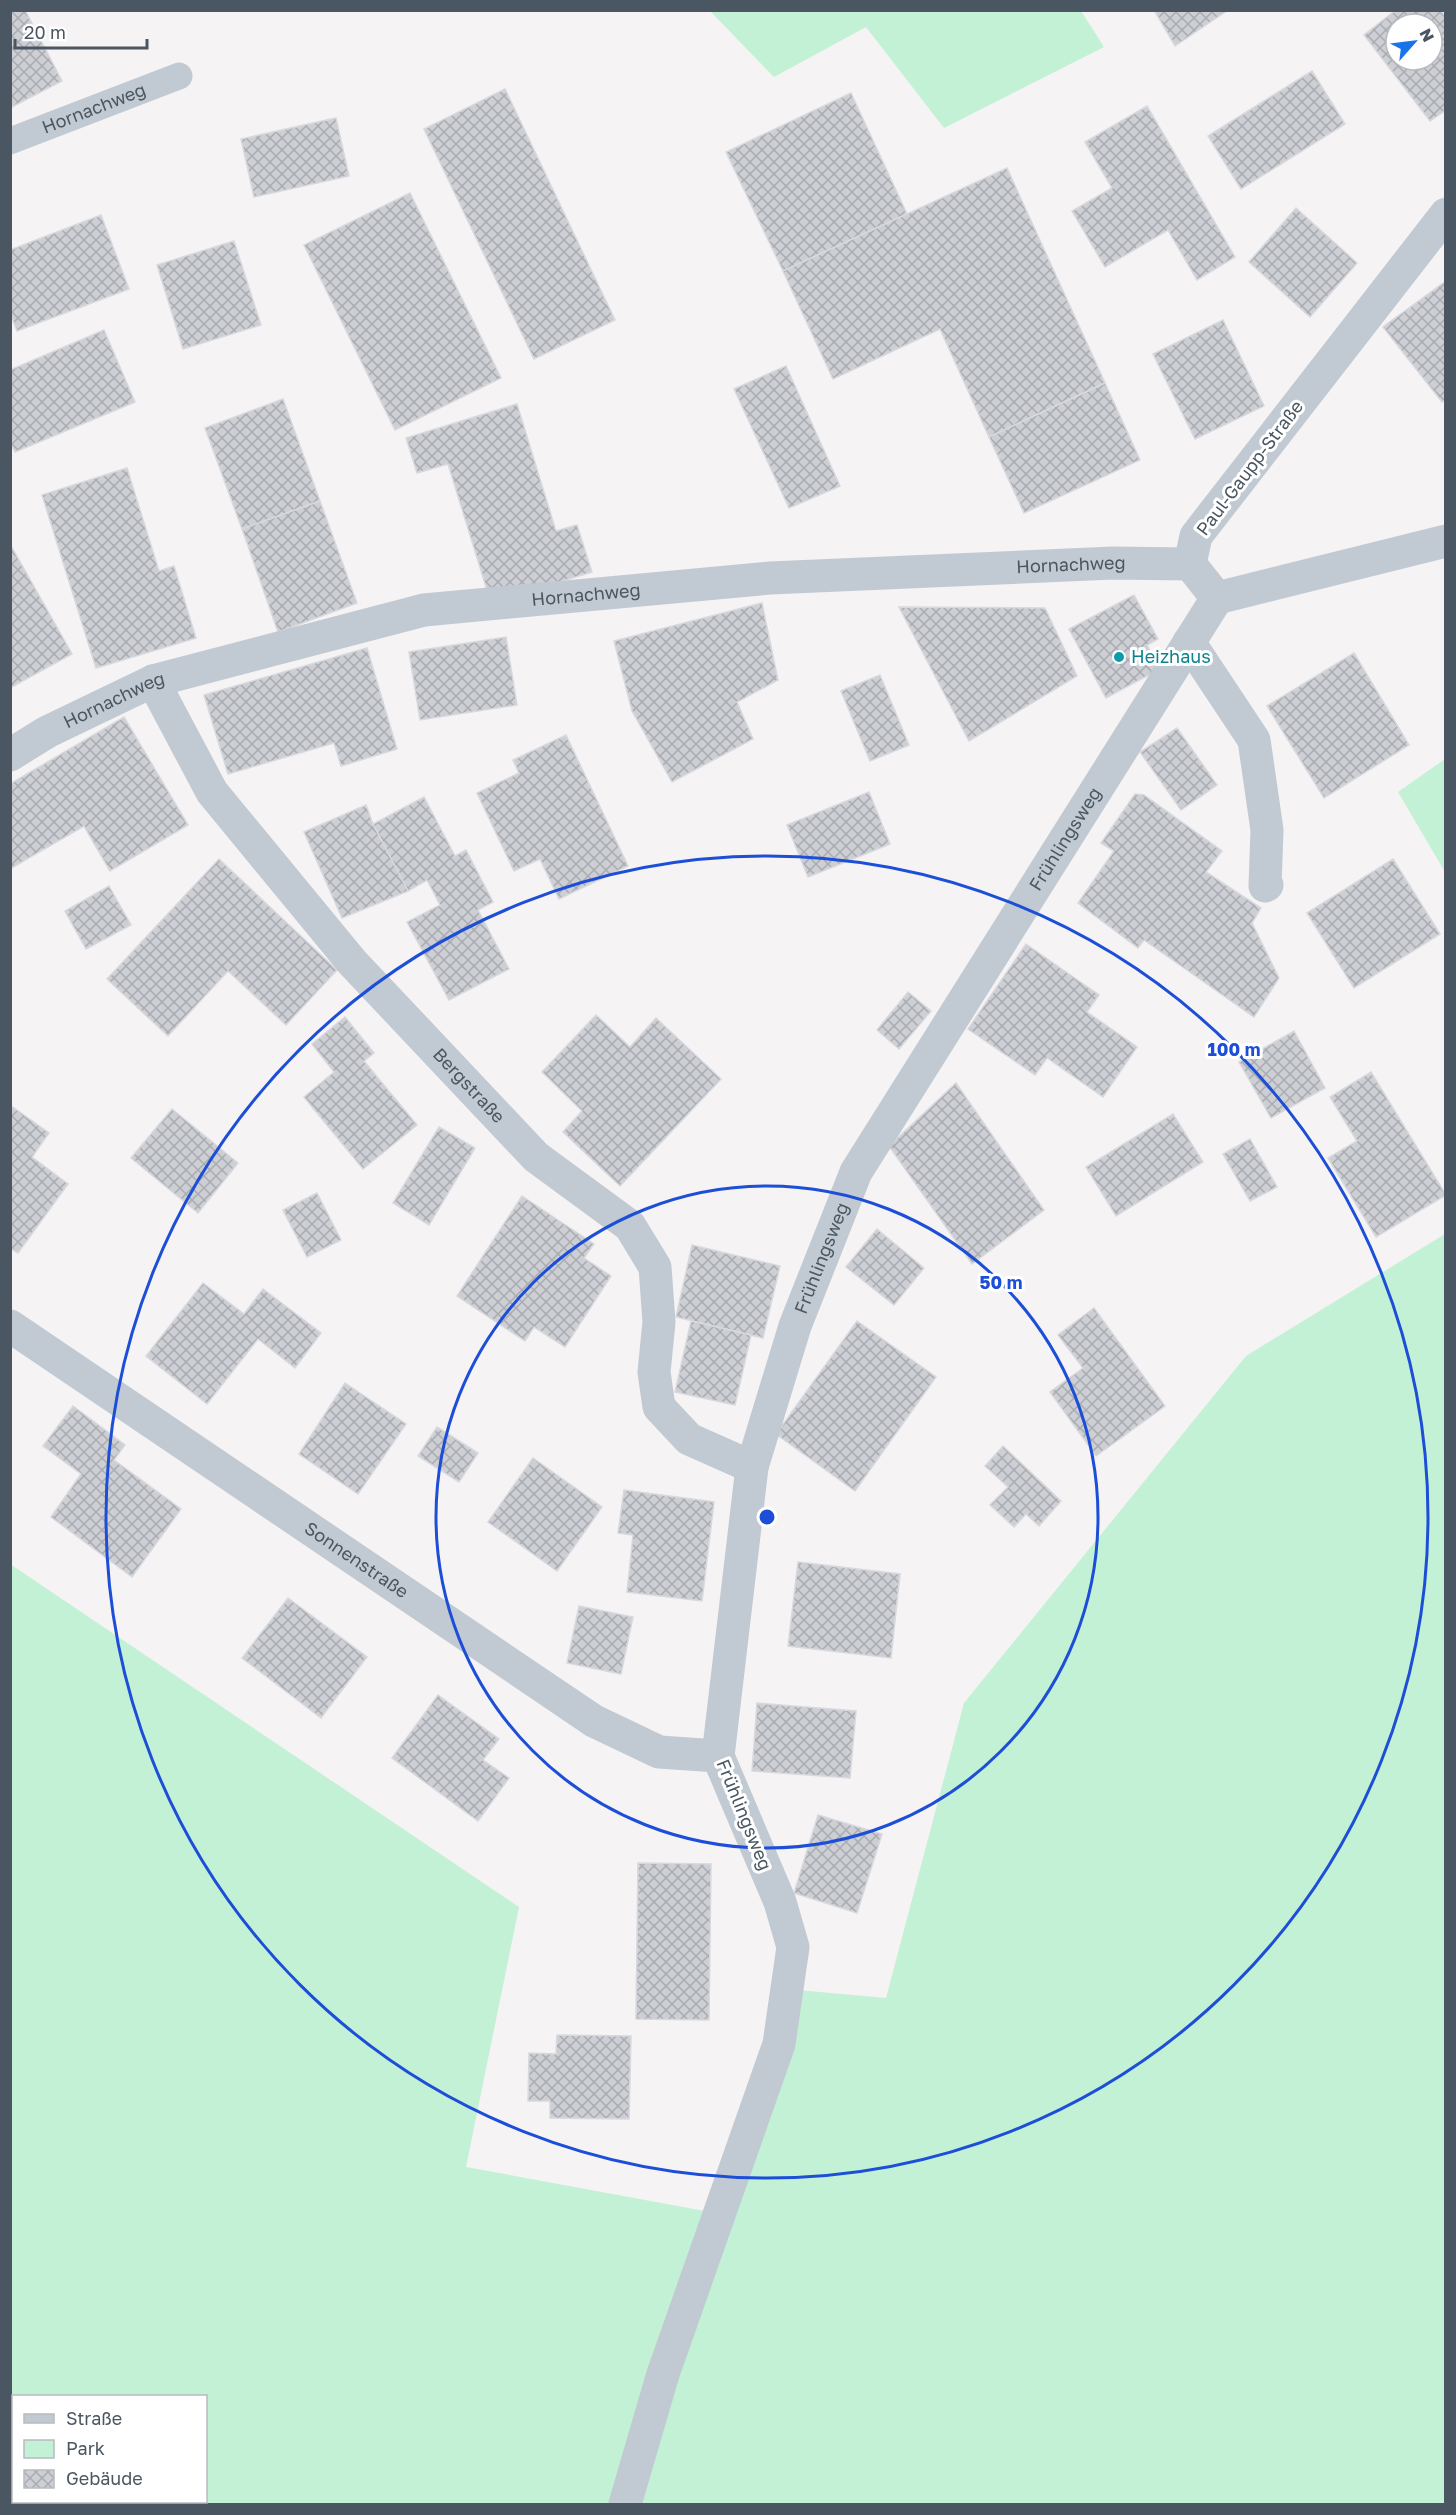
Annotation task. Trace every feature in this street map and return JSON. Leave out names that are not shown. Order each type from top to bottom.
[{"type":"street","name":"Paul-Gaupp-Straße","points":[[1190,564],[1196,536],[1446,214]]},
{"type":"street","points":[[1190,564],[1217,598],[1446,541]]},
{"type":"street","name":"Hornachweg","points":[[10,755],[47,732],[153,681],[424,610],[770,578],[1113,563],[1190,564]]},
{"type":"street","name":"Frühlingsweg","points":[[625,2505],[663,2374],[779,2044],[792,1947],[780,1902],[718,1756],[752,1467],[795,1326],[856,1172],[1217,598]]},
{"type":"street","points":[[1189,642],[1254,740],[1267,830],[1265,886],[1267,885]]},
{"type":"street","name":"Bergstraße","points":[[153,681],[212,792],[358,969],[536,1157],[630,1226],[655,1267],[659,1322],[654,1372],[659,1407],[689,1438],[752,1467]]},
{"type":"street","name":"Sonnenstraße","points":[[10,1326],[594,1721],[659,1752],[718,1756]]},
{"type":"lane","name":"Hornachweg","points":[[10,141],[179,76]]},
{"type":"green space","points":[[710,11],[1081,11],[1104,47],[944,128],[866,27],[774,77]]},
{"type":"green space","points":[[1445,759],[1445,872],[1398,792]]},
{"type":"green space","points":[[1445,1234],[1445,2504],[11,2504],[10,1564],[519,1907],[466,2167],[721,2214],[798,1990],[886,1998],[964,1703],[1246,1356]]},
{"type":"building","points":[[10,10],[25,10],[62,81],[10,108]]},
{"type":"building","points":[[1154,10],[1228,10],[1175,46]]},
{"type":"building","points":[[1396,10],[1440,10],[1442,12],[1393,12]]},
{"type":"building","points":[[1444,15],[1446,17],[1446,110],[1430,121],[1392,72],[1444,72]]},
{"type":"building","points":[[1384,19],[1384,61],[1364,35]]},
{"type":"building","points":[[1312,71],[1345,124],[1241,189],[1208,136]]},
{"type":"building","points":[[505,89],[615,320],[534,359],[424,129]]},
{"type":"building","points":[[851,93],[907,214],[783,271],[726,152]]},
{"type":"building","points":[[1147,106],[1235,257],[1197,280],[1168,230],[1105,267],[1072,211],[1112,188],[1085,142]]},
{"type":"building","points":[[336,118],[349,176],[254,197],[241,139]]},
{"type":"building","points":[[1007,168],[1105,383],[989,437],[940,329],[833,379],[783,271]]},
{"type":"building","points":[[410,193],[501,378],[395,430],[304,245]]},
{"type":"building","points":[[1296,208],[1357,263],[1310,317],[1249,262]]},
{"type":"building","points":[[101,215],[129,289],[17,331],[10,313],[10,250]]},
{"type":"building","points":[[234,241],[261,325],[183,349],[157,265]]},
{"type":"building","points":[[1446,281],[1446,400],[1442,402],[1383,327]]},
{"type":"building","points":[[1223,320],[1264,406],[1195,439],[1153,354]]},
{"type":"building","points":[[104,330],[135,402],[15,452],[10,442],[10,370]]},
{"type":"building","points":[[786,366],[840,486],[789,508],[734,389]]},
{"type":"building","points":[[1105,383],[1140,460],[1024,513],[989,437]]},
{"type":"building","points":[[283,399],[320,501],[242,529],[205,428]]},
{"type":"building","points":[[517,404],[556,531],[577,525],[592,572],[491,603],[448,464],[417,473],[406,438]]},
{"type":"building","points":[[127,468],[159,571],[174,566],[196,638],[96,668],[42,495]]},
{"type":"building","points":[[320,501],[357,603],[278,632],[242,529]]},
{"type":"building","points":[[10,544],[72,654],[10,688]]},
{"type":"building","name":"Heizhaus","points":[[1134,595],[1158,639],[1147,645],[1160,669],[1106,698],[1069,629]]},
{"type":"building","points":[[762,603],[778,680],[737,702],[753,739],[672,782],[632,711],[614,641]]},
{"type":"building","points":[[899,607],[1045,608],[1077,676],[969,741]]},
{"type":"building","points":[[506,637],[517,705],[420,720],[409,652]]},
{"type":"building","points":[[367,648],[397,749],[341,766],[334,743],[228,774],[204,695]]},
{"type":"building","points":[[1354,653],[1409,745],[1324,798],[1267,706]]},
{"type":"building","points":[[880,675],[909,745],[870,761],[841,691]]},
{"type":"building","points":[[124,717],[188,825],[110,871],[84,826],[10,869],[10,784]]},
{"type":"building","points":[[1177,728],[1217,785],[1181,810],[1140,752]]},
{"type":"building","points":[[566,735],[628,866],[559,899],[540,859],[514,871],[477,793],[519,773],[513,760]]},
{"type":"building","points":[[869,792],[890,844],[808,877],[787,825]]},
{"type":"building","points":[[1135,794],[1144,795],[1222,851],[1206,872],[1261,908],[1252,923],[1279,978],[1254,1017],[1144,940],[1138,948],[1078,903],[1114,851],[1101,843]]},
{"type":"building","points":[[424,797],[455,856],[466,850],[493,902],[478,910],[509,969],[449,1000],[407,922],[440,905],[427,880],[408,891],[373,824]]},
{"type":"building","points":[[366,805],[373,824],[408,891],[342,918],[304,832]]},
{"type":"building","points":[[219,859],[337,970],[286,1025],[228,971],[168,1036],[107,979]]},
{"type":"building","points":[[1393,859],[1440,934],[1354,988],[1307,913]]},
{"type":"building","points":[[109,886],[131,925],[86,949],[65,911]]},
{"type":"building","points":[[1026,944],[1099,995],[1087,1012],[1137,1047],[1103,1097],[1047,1058],[1035,1075],[968,1029]]},
{"type":"building","points":[[908,992],[931,1011],[899,1049],[877,1030]]},
{"type":"building","points":[[596,1015],[630,1047],[656,1018],[721,1079],[620,1186],[563,1132],[582,1111],[542,1072]]},
{"type":"building","points":[[345,1017],[374,1053],[364,1061],[417,1125],[363,1169],[304,1097],[334,1072],[312,1044]]},
{"type":"building","points":[[1294,1031],[1325,1088],[1271,1118],[1239,1062]]},
{"type":"building","points":[[1371,1072],[1446,1195],[1376,1237],[1328,1158],[1357,1141],[1330,1097]]},
{"type":"building","points":[[956,1083],[1044,1210],[972,1264],[889,1146]]},
{"type":"building","points":[[10,1105],[49,1133],[32,1157],[68,1184],[18,1253],[10,1248]]},
{"type":"building","points":[[172,1109],[238,1163],[198,1213],[131,1158]]},
{"type":"building","points":[[1173,1114],[1203,1162],[1116,1216],[1086,1167]]},
{"type":"building","points":[[439,1127],[475,1148],[429,1225],[393,1203]]},
{"type":"building","points":[[1250,1139],[1277,1187],[1250,1201],[1223,1154]]},
{"type":"building","points":[[317,1193],[341,1240],[307,1257],[283,1210]]},
{"type":"building","points":[[522,1196],[594,1244],[584,1258],[611,1276],[565,1347],[534,1327],[525,1341],[457,1296]]},
{"type":"building","points":[[877,1229],[924,1268],[894,1305],[846,1267]]},
{"type":"building","points":[[692,1245],[780,1266],[763,1338],[676,1317]]},
{"type":"building","points":[[203,1283],[244,1314],[263,1289],[321,1333],[295,1368],[258,1339],[207,1404],[146,1356]]},
{"type":"building","points":[[1094,1308],[1165,1406],[1096,1456],[1050,1392],[1083,1368],[1058,1335]]},
{"type":"building","points":[[691,1321],[751,1335],[735,1405],[675,1392]]},
{"type":"building","points":[[857,1321],[936,1377],[855,1491],[776,1434]]},
{"type":"building","points":[[345,1383],[406,1424],[358,1494],[299,1454]]},
{"type":"building","points":[[73,1406],[125,1445],[114,1460],[181,1509],[132,1577],[51,1517],[81,1474],[43,1446]]},
{"type":"building","points":[[437,1427],[478,1453],[459,1482],[418,1456]]},
{"type":"building","points":[[1003,1446],[1061,1501],[1039,1526],[1026,1514],[1014,1527],[990,1505],[1008,1487],[985,1466]]},
{"type":"building","points":[[533,1458],[602,1507],[557,1571],[488,1522]]},
{"type":"building","points":[[624,1490],[714,1502],[702,1601],[627,1592],[633,1535],[618,1533]]},
{"type":"building","points":[[798,1562],[900,1574],[891,1658],[788,1646]]},
{"type":"building","points":[[288,1598],[367,1657],[321,1718],[242,1658]]},
{"type":"building","points":[[579,1606],[633,1617],[621,1674],[567,1663]]},
{"type":"building","points":[[438,1695],[499,1739],[483,1760],[509,1778],[478,1821],[392,1758]]},
{"type":"building","points":[[757,1703],[856,1711],[850,1778],[752,1771]]},
{"type":"building","points":[[818,1815],[882,1834],[857,1913],[794,1893]]},
{"type":"building","points":[[638,1863],[711,1864],[709,2020],[636,2019]]},
{"type":"building","points":[[557,2035],[631,2036],[629,2119],[550,2118],[550,2101],[528,2101],[529,2053],[556,2054]]},
{"type":"place","name":"Heizhaus","points":[[1119,657]]}]
